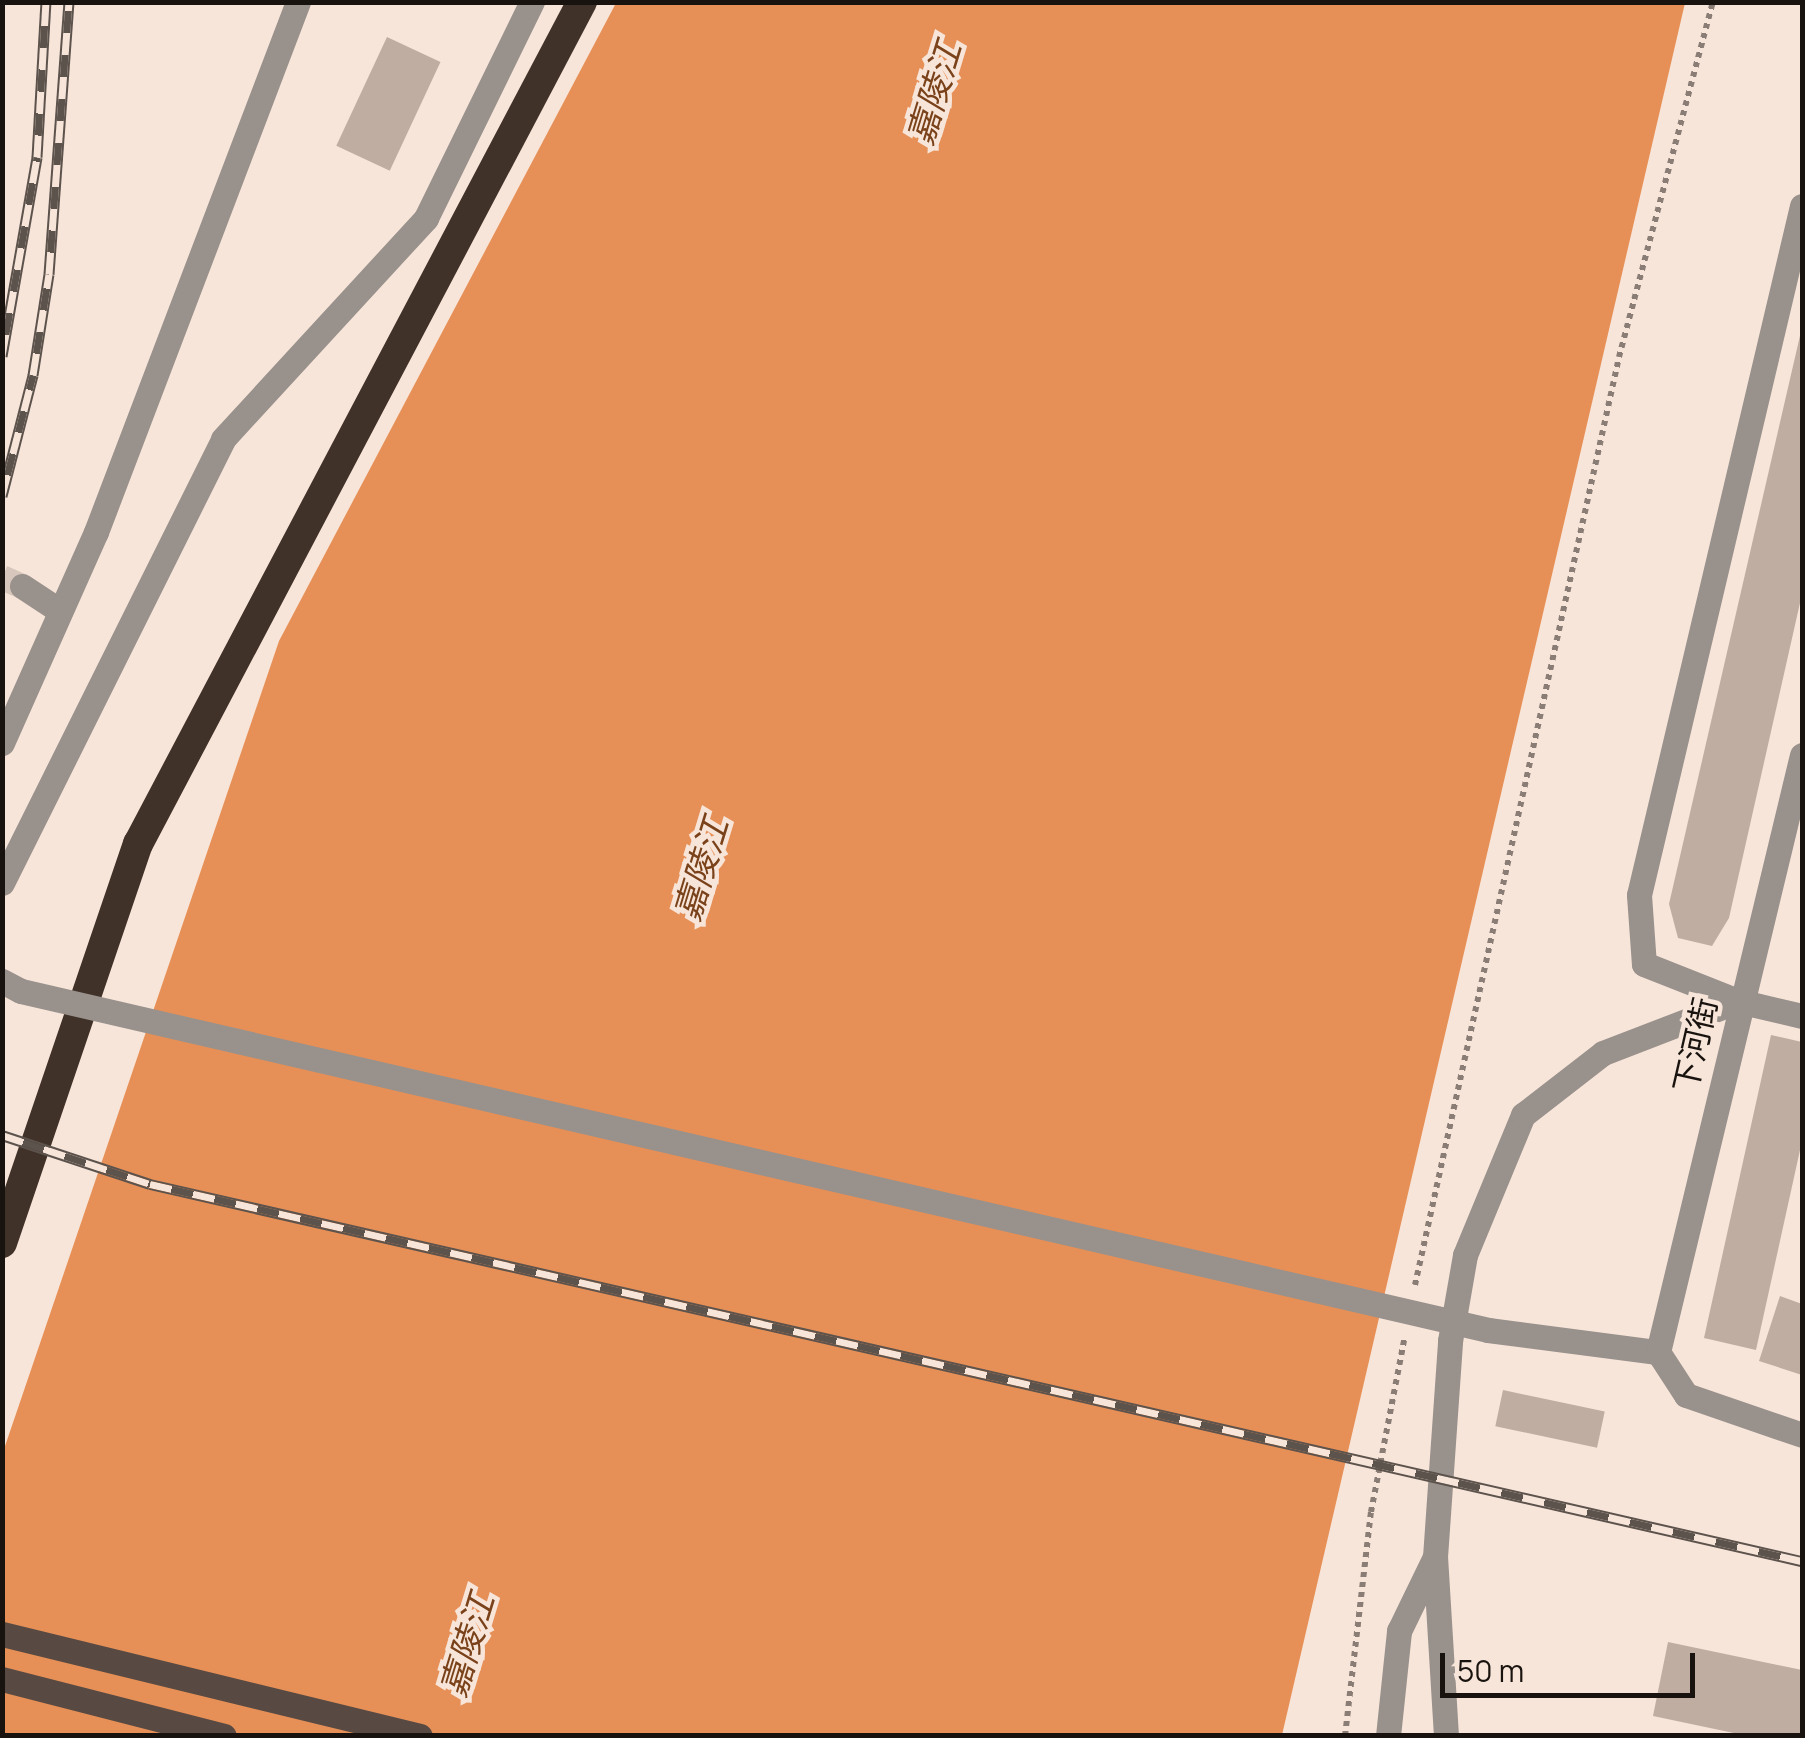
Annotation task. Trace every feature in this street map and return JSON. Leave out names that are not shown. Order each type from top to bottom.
[{"type":"highway","points":[[2,1243],[138,844],[582,2]]},
{"type":"main road","points":[[2,1634],[420,1736]]},
{"type":"main road","points":[[2,1679],[224,1736]]},
{"type":"street","points":[[2,744],[60,611],[298,2]]},
{"type":"street","points":[[2,883],[223,439],[426,218],[532,2]]},
{"type":"street","points":[[1802,206],[1640,895],[1644,964],[1738,1001],[1802,1016]]},
{"type":"street","points":[[22,586],[60,611]]},
{"type":"street","name":"下河街","points":[[1658,1352],[1738,1001],[1802,755]]},
{"type":"street","points":[[12,986],[1488,1330],[1658,1352],[1686,1395],[1802,1435]]},
{"type":"street","points":[[1446,1736],[1435,1557],[1450,1340],[1465,1255],[1523,1114],[1603,1053],[1738,1001]]},
{"type":"street","points":[[1388,1736],[1399,1630],[1435,1557]]},
{"type":"path","points":[[1412,1300],[1619,358],[1712,2]]},
{"type":"path","points":[[1345,1736],[1371,1512],[1408,1319]]},
{"type":"water","name":"嘉陵江","points":[[616,3],[1685,3],[1282,1735],[3,1736],[3,1452],[279,641]]},
{"type":"building","points":[[387,37],[440,62],[390,171],[336,146]]},
{"type":"building","points":[[1802,327],[1802,594],[1729,918],[1712,946],[1678,938],[1669,904]]},
{"type":"building","points":[[1771,1035],[1802,1042],[1802,1141],[1756,1350],[1704,1338]]},
{"type":"building","points":[[1780,1296],[1802,1304],[1802,1375],[1759,1361]]},
{"type":"building","points":[[1503,1390],[1605,1412],[1597,1448],[1495,1426]]},
{"type":"building","points":[[1668,1642],[1802,1670],[1802,1736],[1748,1736],[1653,1716]]},
{"type":"tunnel","points":[[2,577],[22,586]]},
{"type":"railway","points":[[2,356],[37,157],[46,2]]},
{"type":"railway","points":[[2,496],[33,375],[49,274],[69,2]]},
{"type":"railway","points":[[2,1135],[150,1184],[1802,1561]]}]
